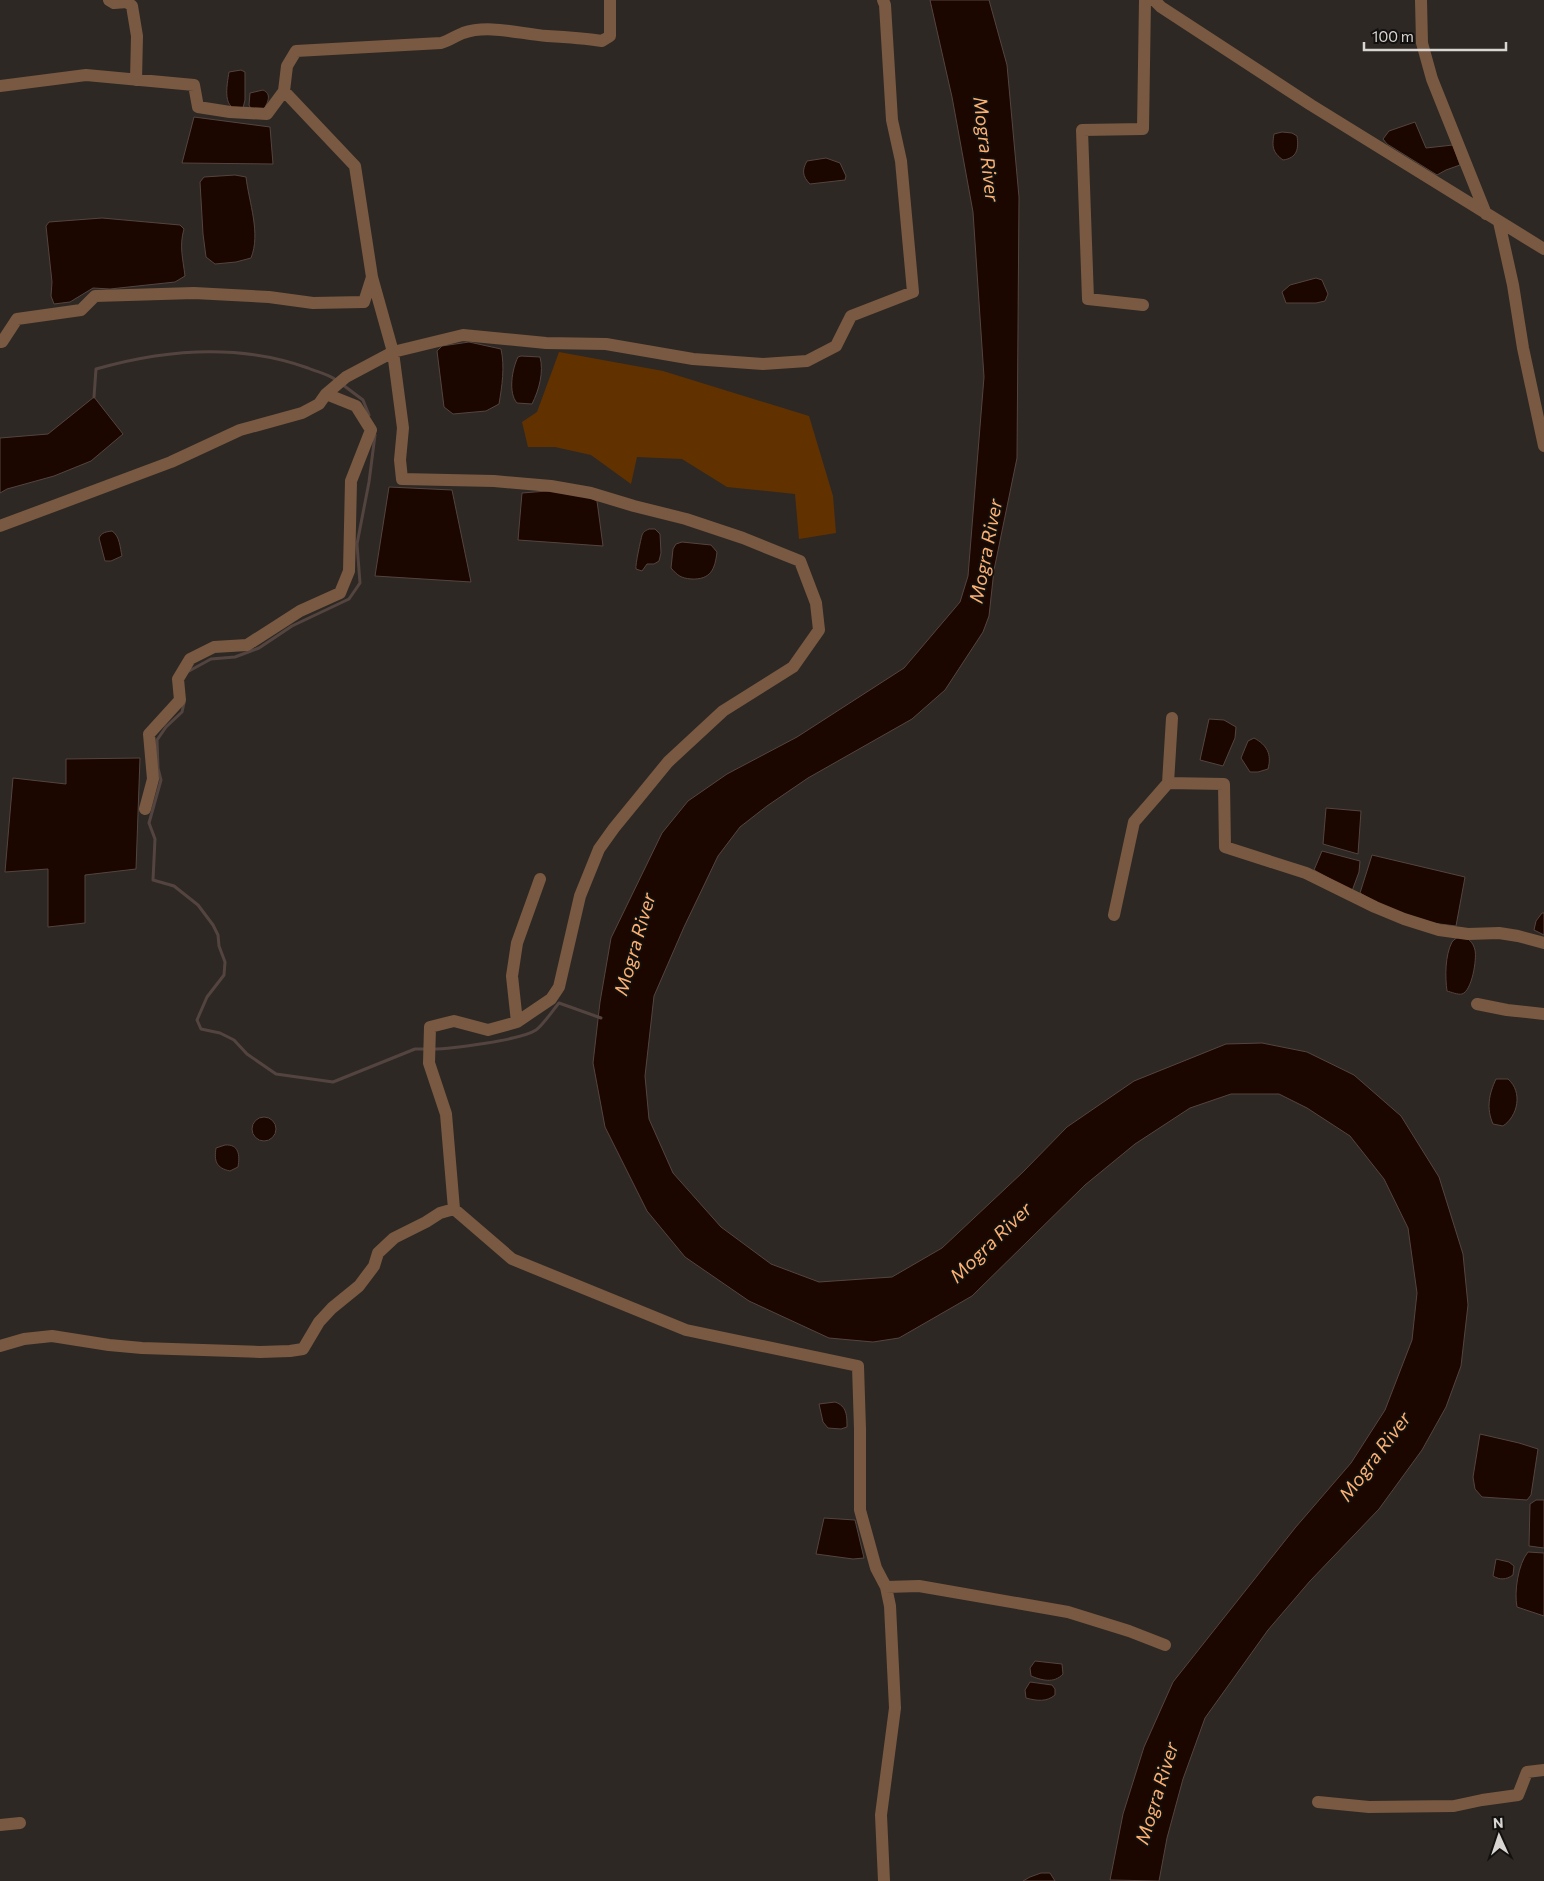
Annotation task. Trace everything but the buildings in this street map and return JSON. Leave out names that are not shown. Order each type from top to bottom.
[{"type":"street","points":[[110,0],[114,3],[127,2],[132,6],[137,36],[136,80]]},
{"type":"street","points":[[0,86],[86,75],[194,85],[198,107],[230,112],[267,114],[284,91],[287,66],[296,51],[442,43],[463,33],[480,30],[500,30],[547,36],[573,36],[602,41],[610,36],[610,0]]},
{"type":"street","points":[[0,526],[171,462],[240,430],[302,413],[319,404],[326,394],[346,377],[393,352],[463,335],[546,343],[606,344],[693,360],[763,364],[808,361],[836,346],[851,316],[913,292],[911,250],[901,161],[892,120],[885,5],[883,0]]},
{"type":"street","points":[[1143,305],[1088,299],[1082,130],[1143,128],[1145,0]]},
{"type":"street","points":[[1154,0],[1168,12],[1311,105],[1544,249]]},
{"type":"street","points":[[1421,0],[1422,43],[1432,78],[1486,214]]},
{"type":"street","points":[[284,91],[355,166],[372,277],[393,352],[403,428],[400,460],[402,479],[494,481],[550,486],[591,493],[686,519],[743,538],[800,561],[816,603],[819,630],[793,667],[723,711],[668,762],[599,849],[580,896],[559,987],[551,999],[517,1022],[488,1030],[454,1021],[430,1027],[430,1063],[446,1114],[454,1209],[512,1259],[686,1330],[858,1366],[860,1510],[876,1568],[886,1587],[890,1606],[895,1708],[881,1816],[884,1881]]},
{"type":"street","points":[[1499,222],[1544,446]]},
{"type":"street","points":[[0,342],[2,342],[17,318],[80,310],[95,296],[194,293],[269,297],[313,302],[364,302],[372,277]]},
{"type":"street","points":[[145,809],[153,779],[149,734],[180,700],[178,679],[190,659],[214,647],[247,645],[300,611],[340,593],[350,571],[351,481],[370,430],[356,406],[326,394]]},
{"type":"street","points":[[1114,915],[1134,822],[1168,783],[1172,718]]},
{"type":"street","points":[[1168,783],[1224,784],[1225,847],[1306,872],[1375,907],[1430,927],[1468,934],[1499,933],[1544,943]]},
{"type":"street","points":[[517,1022],[512,976],[517,943],[540,879]]},
{"type":"street","points":[[1476,1004],[1544,1014]]},
{"type":"street","points":[[0,1346],[24,1339],[52,1336],[142,1348],[260,1352],[290,1351],[303,1348],[319,1322],[332,1308],[360,1286],[374,1266],[378,1253],[394,1238],[440,1213],[454,1209]]},
{"type":"street","points":[[886,1587],[919,1586],[1068,1612],[1129,1631],[1165,1645]]},
{"type":"street","points":[[1318,1802],[1370,1807],[1454,1806],[1518,1795],[1527,1772],[1544,1770]]},
{"type":"street","points":[[0,1825],[20,1823]]},
{"type":"shaded area","points":[[559,352],[663,371],[809,416],[833,496],[836,533],[799,539],[795,494],[727,487],[682,459],[637,457],[631,484],[591,455],[555,447],[528,447],[522,422],[537,412]]},
{"type":"water","name":"Mogra River","points":[[930,0],[989,0],[1007,65],[1019,197],[1017,458],[994,570],[989,616],[983,632],[945,690],[912,719],[808,778],[767,806],[740,827],[718,856],[654,996],[645,1076],[649,1119],[673,1173],[721,1227],[771,1264],[819,1282],[892,1277],[942,1248],[1023,1172],[1067,1127],[1134,1081],[1226,1044],[1262,1043],[1307,1052],[1354,1075],[1401,1116],[1439,1177],[1463,1254],[1468,1305],[1461,1366],[1446,1407],[1422,1450],[1379,1509],[1310,1581],[1268,1630],[1205,1718],[1183,1779],[1167,1838],[1159,1881],[1110,1880],[1123,1814],[1144,1747],[1173,1682],[1295,1528],[1351,1463],[1385,1410],[1412,1340],[1417,1293],[1408,1228],[1384,1179],[1350,1136],[1307,1108],[1279,1094],[1231,1094],[1190,1108],[1135,1144],[1085,1185],[972,1296],[899,1338],[873,1342],[829,1338],[749,1301],[685,1257],[647,1211],[605,1127],[593,1063],[600,1002],[611,938],[662,833],[688,801],[727,774],[797,737],[904,668],[960,602],[968,576],[984,377],[973,212],[952,97]]},
{"type":"water","points":[[241,70],[245,72],[245,100],[243,108],[236,108],[228,102],[227,84],[229,72]]},
{"type":"water","points":[[263,90],[268,94],[268,101],[264,109],[251,109],[249,105],[250,93]]},
{"type":"water","points":[[194,117],[270,127],[273,164],[182,163]]},
{"type":"water","points":[[1415,122],[1426,148],[1453,145],[1460,165],[1437,175],[1387,144],[1383,139],[1389,131]]},
{"type":"water","points":[[1282,132],[1292,133],[1297,136],[1298,141],[1294,155],[1283,160],[1275,151],[1273,145],[1274,134]]},
{"type":"water","points":[[826,158],[840,163],[846,176],[845,180],[810,184],[805,178],[804,173],[807,161]]},
{"type":"water","points":[[235,175],[246,177],[255,228],[254,248],[251,258],[215,264],[206,257],[200,182],[204,177]]},
{"type":"water","points":[[102,218],[180,225],[184,229],[182,258],[185,276],[175,282],[110,289],[93,288],[70,302],[54,304],[51,296],[52,282],[46,226],[49,222]]},
{"type":"water","points":[[1316,278],[1322,280],[1328,294],[1325,301],[1316,303],[1286,303],[1282,292],[1290,285]]},
{"type":"water","points":[[469,342],[501,349],[503,370],[499,404],[486,411],[453,414],[444,407],[437,351],[442,346]]},
{"type":"water","points":[[518,357],[540,357],[540,381],[532,404],[517,403],[514,399],[512,381],[514,368]]},
{"type":"water","points":[[94,397],[123,434],[91,461],[54,476],[7,489],[0,493],[0,438],[48,434]]},
{"type":"water","points":[[389,487],[452,490],[471,582],[375,576]]},
{"type":"water","points":[[572,489],[597,501],[603,546],[518,540],[522,493]]},
{"type":"water","points":[[649,529],[655,529],[660,534],[661,553],[659,561],[654,564],[647,564],[642,571],[636,569],[637,558],[642,535]]},
{"type":"water","points":[[112,531],[118,539],[122,556],[111,561],[105,561],[99,538],[103,533]]},
{"type":"water","points":[[682,542],[711,545],[717,552],[715,564],[711,572],[703,578],[691,579],[678,575],[671,568],[673,549],[676,544]]},
{"type":"water","points":[[1209,719],[1224,720],[1236,727],[1235,738],[1223,766],[1200,760]]},
{"type":"water","points":[[1254,738],[1267,750],[1269,764],[1268,769],[1250,772],[1241,758],[1248,741]]},
{"type":"water","points":[[140,758],[136,869],[85,875],[85,923],[48,927],[48,869],[5,872],[13,778],[66,784],[66,759]]},
{"type":"water","points":[[1326,808],[1361,811],[1358,854],[1323,844]]},
{"type":"water","points":[[1322,851],[1360,861],[1359,872],[1352,891],[1314,870]]},
{"type":"water","points":[[1372,855],[1465,877],[1456,926],[1424,922],[1386,908],[1360,893]]},
{"type":"water","points":[[1544,913],[1544,935],[1534,930],[1536,921]]},
{"type":"water","points":[[1462,936],[1469,940],[1474,947],[1474,967],[1466,992],[1457,994],[1447,991],[1447,960],[1452,942]]},
{"type":"water","points":[[1496,1079],[1508,1079],[1516,1090],[1517,1104],[1515,1110],[1508,1122],[1503,1126],[1493,1124],[1489,1107],[1490,1096]]},
{"type":"water","points":[[264,1117],[273,1120],[276,1129],[273,1138],[264,1141],[255,1138],[252,1129],[255,1120]]},
{"type":"water","points":[[225,1145],[233,1146],[238,1151],[238,1167],[230,1171],[219,1166],[215,1157],[216,1148]]},
{"type":"water","points":[[835,1402],[844,1409],[847,1427],[841,1429],[828,1428],[823,1422],[819,1404]]},
{"type":"water","points":[[1480,1434],[1538,1449],[1531,1495],[1527,1500],[1482,1497],[1475,1489],[1473,1477]]},
{"type":"water","points":[[1536,1500],[1544,1500],[1544,1548],[1529,1546],[1530,1504]]},
{"type":"water","points":[[824,1518],[855,1520],[864,1558],[853,1559],[816,1554]]},
{"type":"water","points":[[1528,1552],[1544,1553],[1544,1616],[1517,1607],[1518,1578]]},
{"type":"water","points":[[1496,1559],[1509,1562],[1514,1566],[1513,1575],[1503,1579],[1493,1576]]},
{"type":"water","points":[[1035,1661],[1062,1664],[1063,1674],[1052,1680],[1043,1680],[1031,1676],[1030,1668]]},
{"type":"water","points":[[1030,1682],[1052,1685],[1055,1689],[1055,1695],[1049,1699],[1042,1700],[1026,1698],[1025,1690]]},
{"type":"water","points":[[1041,1873],[1050,1873],[1055,1881],[1023,1881],[1030,1877]]},
{"type":"waterway","points":[[94,397],[96,369],[122,362],[175,353],[229,352],[255,355],[282,360],[308,368],[336,380]]},
{"type":"waterway","points":[[343,385],[363,400],[369,415]]},
{"type":"waterway","points":[[189,671],[211,659],[235,657],[259,648],[292,626],[349,599],[360,583],[357,544],[369,482],[375,435]]},
{"type":"waterway","points":[[184,703],[182,712],[166,727],[157,740],[158,768],[161,780],[149,823],[155,839],[153,880],[174,886],[198,905],[218,935],[219,946],[225,962],[224,975],[207,997],[197,1020],[201,1029],[220,1033],[234,1040],[247,1054],[276,1074],[333,1082],[415,1049],[426,1049]]},
{"type":"waterway","points":[[432,1049],[486,1043],[528,1034],[539,1028],[559,1003],[601,1018]]}]
